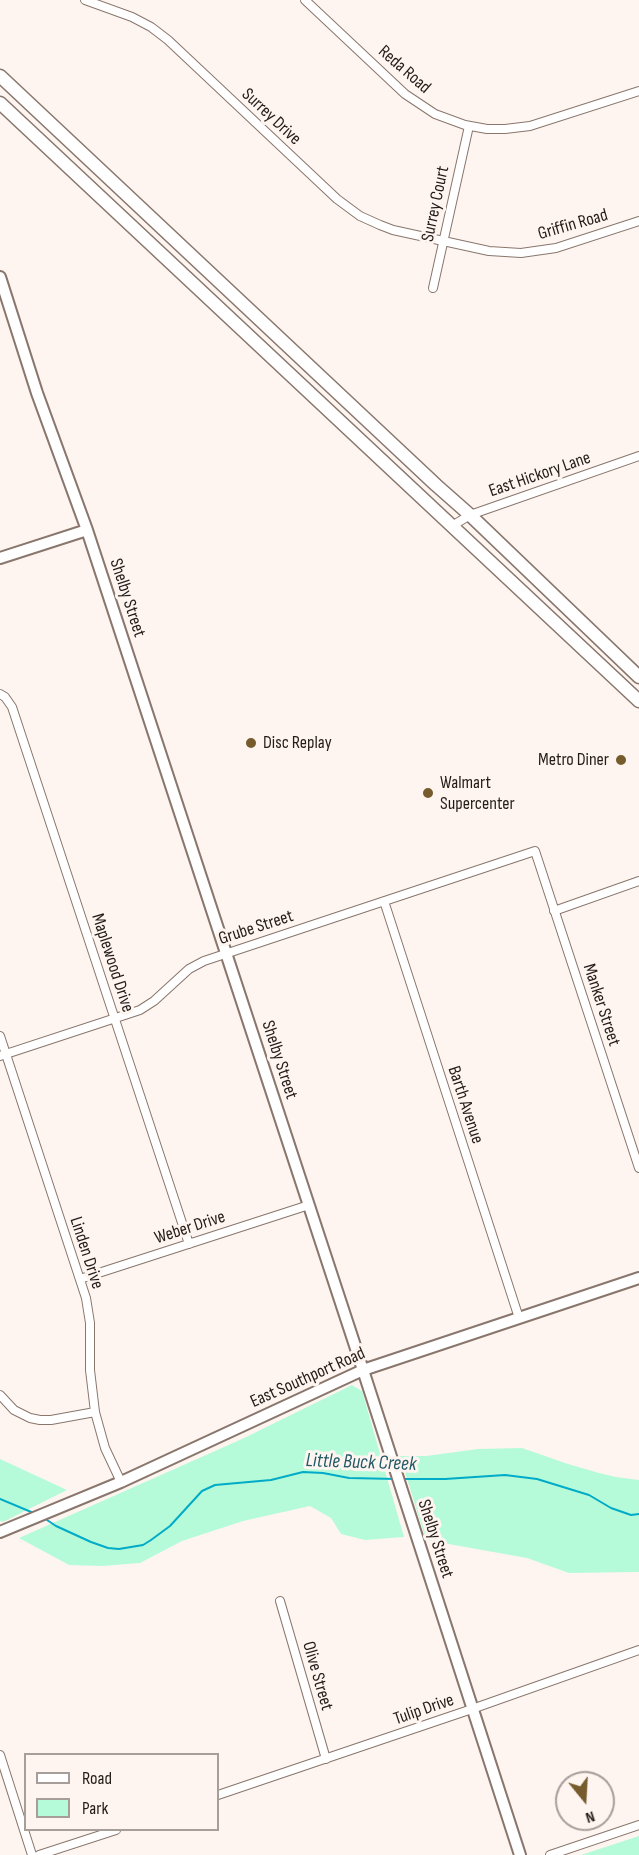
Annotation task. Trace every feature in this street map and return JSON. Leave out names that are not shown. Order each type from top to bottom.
[{"type":"main road","points":[[0,76],[470,515],[639,677]]},
{"type":"main road","points":[[0,103],[639,701]]},
{"type":"street","name":"Surrey Drive","points":[[85,0],[132,17],[168,40],[351,210],[387,228],[444,241]]},
{"type":"street","name":"Reda Road","points":[[305,0],[405,94],[435,114],[469,126],[505,129],[530,126],[639,91]]},
{"type":"street","name":"Surrey Court","points":[[433,288],[469,126]]},
{"type":"street","name":"Griffin Road","points":[[444,241],[492,251],[528,253],[556,248],[639,221]]},
{"type":"street","name":"Shelby Street","points":[[0,277],[87,530],[520,1855]]},
{"type":"street","name":"East Hickory Lane","points":[[452,526],[470,515],[639,456]]},
{"type":"street","points":[[0,558],[87,530]]},
{"type":"street","name":"Maplewood Drive","points":[[0,694],[8,700],[12,707],[189,1244]]},
{"type":"street","name":"Grube Street","points":[[3,1055],[140,1010],[194,966],[217,957],[535,851]]},
{"type":"street","name":"Manker Street","points":[[535,851],[639,1168]]},
{"type":"street","points":[[554,910],[639,881]]},
{"type":"street","name":"Barth Avenue","points":[[384,901],[519,1318]]},
{"type":"street","name":"Linden Drive","points":[[0,1036],[3,1055],[80,1279],[90,1323],[90,1370],[95,1412],[105,1448],[121,1482]]},
{"type":"street","name":"Weber Drive","points":[[80,1279],[309,1205]]},
{"type":"street","name":"East Southport Road","points":[[0,1532],[121,1482],[363,1370],[639,1278]]},
{"type":"street","points":[[0,1395],[14,1410],[40,1420],[95,1412]]},
{"type":"street","name":"Olive Street","points":[[280,1601],[326,1759]]},
{"type":"street","name":"Tulip Drive","points":[[219,1795],[639,1650]]},
{"type":"street","points":[[0,1755],[24,1830]]},
{"type":"street","points":[[550,1855],[639,1825]]},
{"type":"street","points":[[24,1831],[32,1855]]},
{"type":"street","points":[[39,1855],[113,1831]]},
{"type":"green space","points":[[352,1385],[362,1391],[404,1537],[365,1540],[341,1534],[331,1518],[310,1506],[243,1521],[182,1541],[140,1563],[102,1566],[69,1565],[19,1538],[242,1439]]},
{"type":"green space","points":[[522,1448],[599,1473],[639,1480],[639,1572],[569,1573],[527,1558],[426,1540],[400,1456],[426,1456],[478,1449]]},
{"type":"green space","points":[[0,1459],[67,1490],[3,1522],[0,1521]]},
{"type":"green space","points":[[639,1836],[639,1855],[581,1855]]},
{"type":"waterway","name":"Little Buck Creek","points":[[44,1518],[91,1542],[119,1549],[143,1545],[151,1540],[170,1526],[202,1491],[215,1485],[271,1480],[303,1472],[349,1478],[396,1479]]},
{"type":"waterway","name":"Little Buck Creek","points":[[402,1479],[505,1475],[537,1479],[589,1495],[611,1508],[631,1515],[639,1514]]},
{"type":"waterway","name":"Little Buck Creek","points":[[0,1499],[36,1514]]},
{"type":"place","name":"Disc Replay","points":[[251,743]]},
{"type":"place","name":"Metro Diner","points":[[621,760]]},
{"type":"place","name":"Walmart Supercenter","points":[[428,793]]}]
